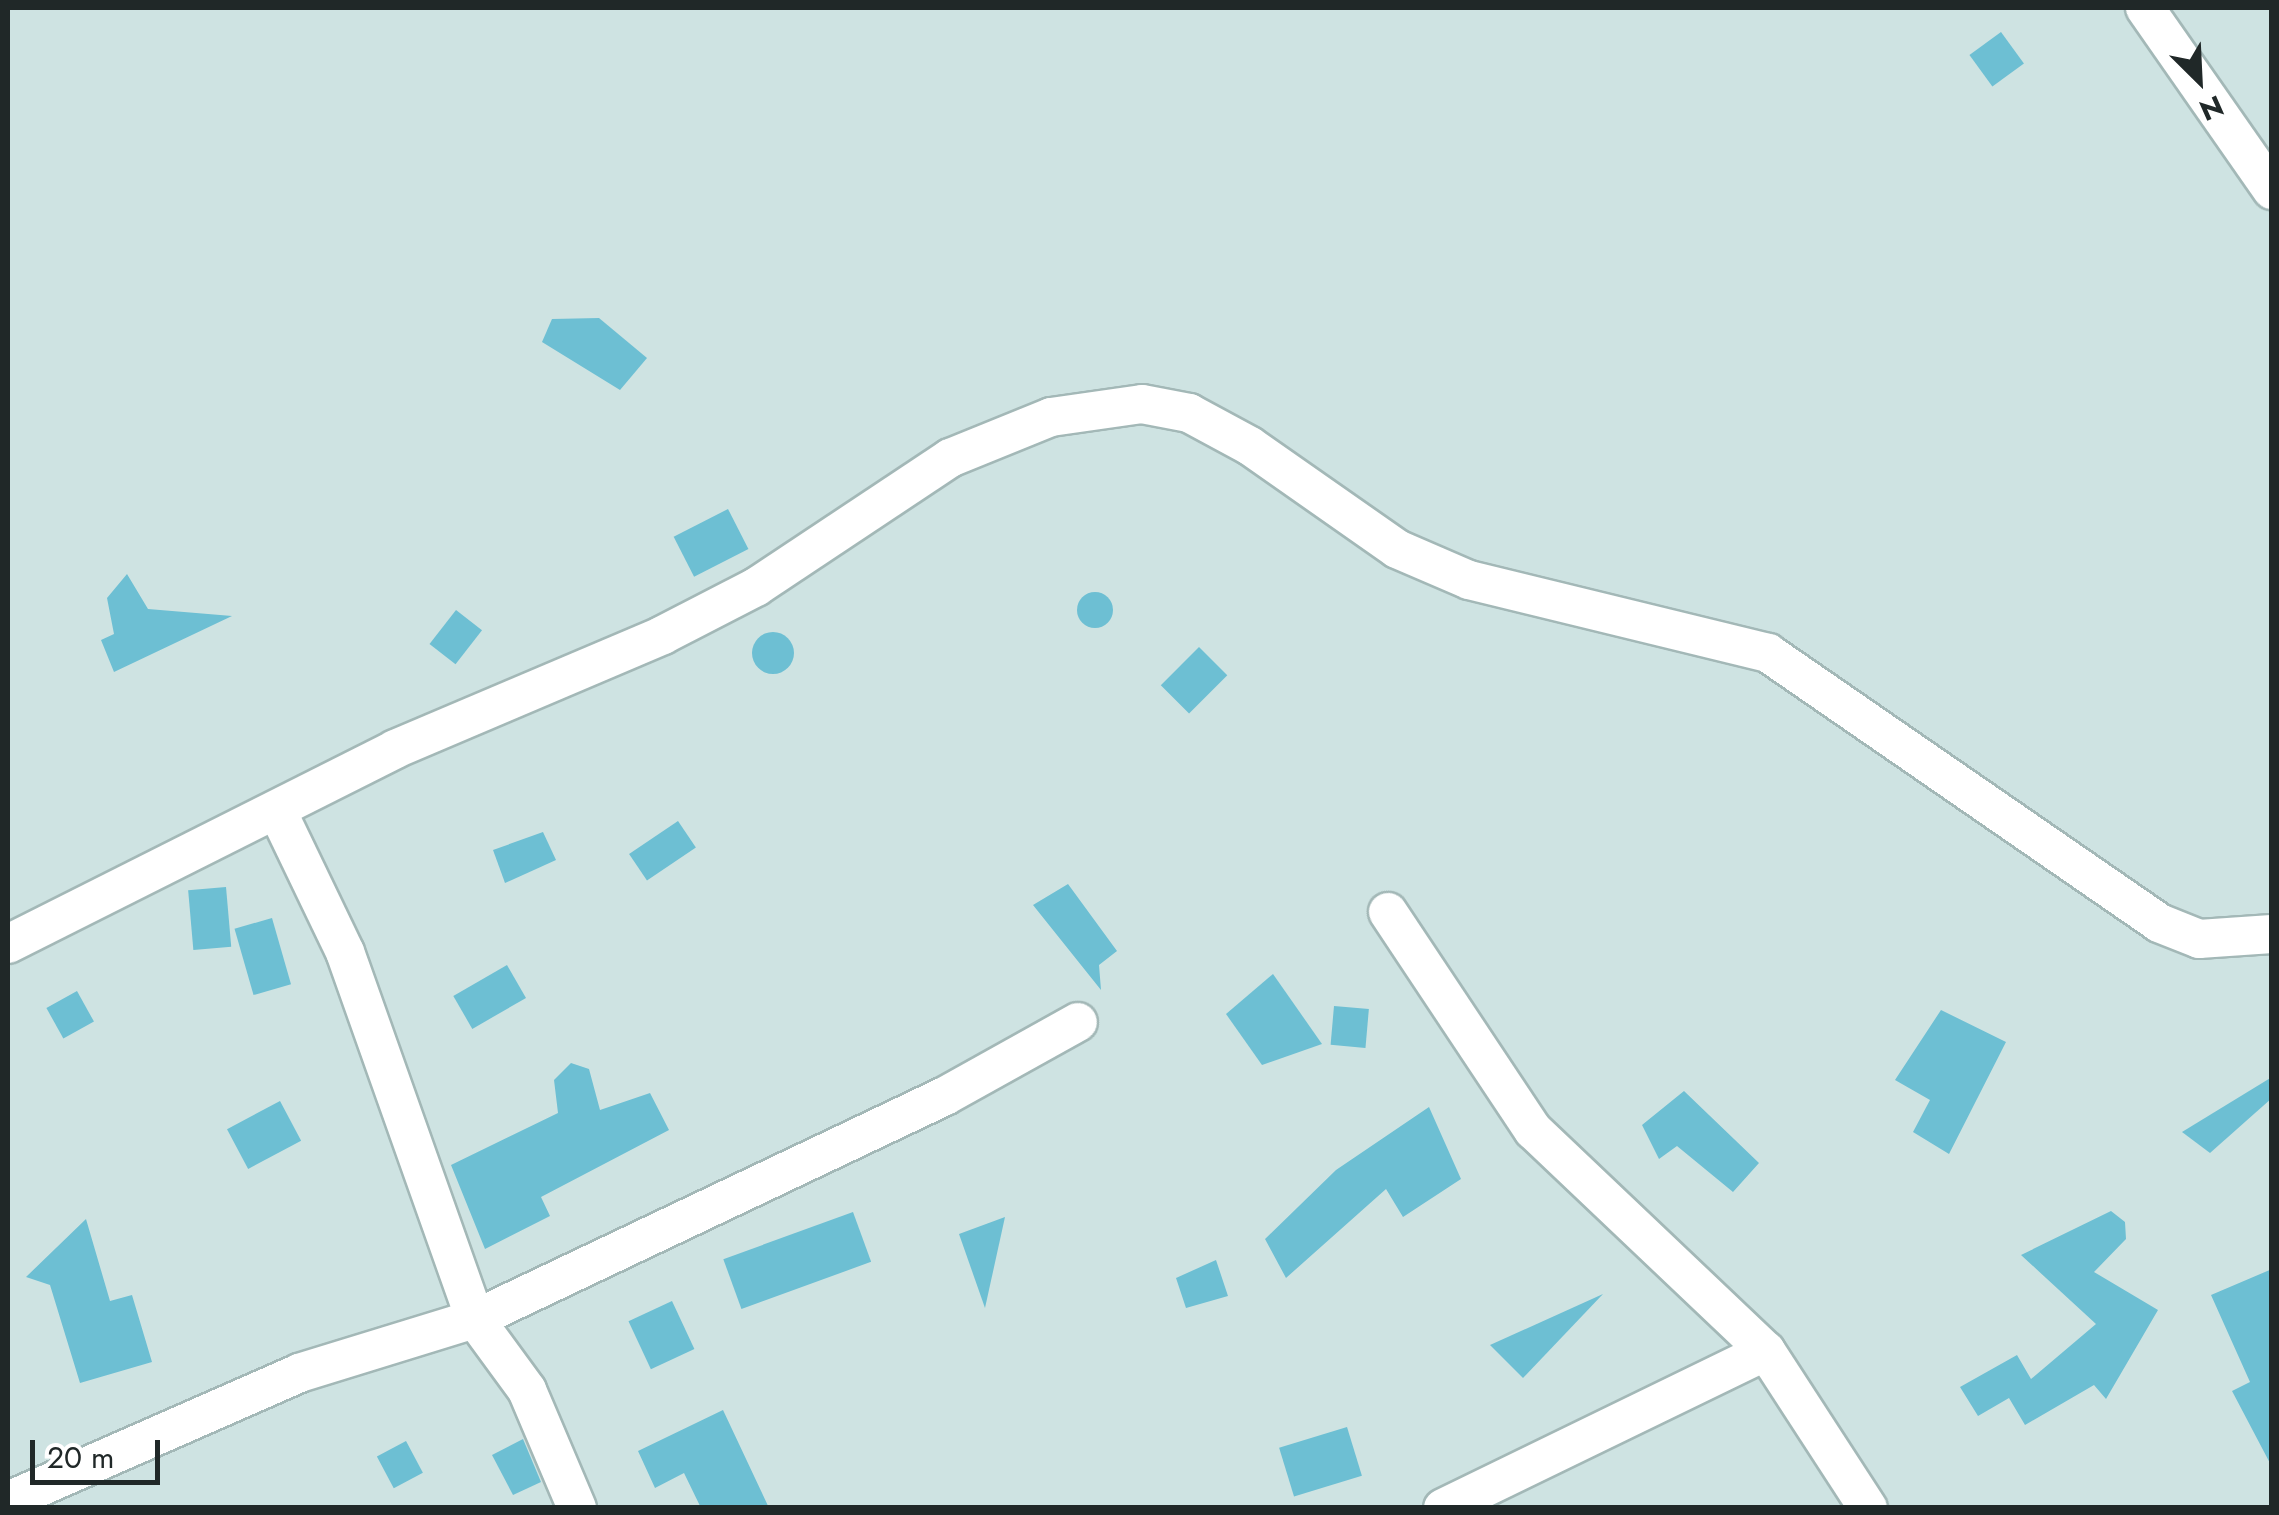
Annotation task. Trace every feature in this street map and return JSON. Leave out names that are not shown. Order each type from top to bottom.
[{"type":"street","points":[[2145,8],[2272,190]]},
{"type":"street","points":[[8,944],[278,813],[395,749],[740,595],[950,458],[1052,417],[1142,404],[1189,414],[1250,446],[1397,549],[1469,580],[1768,652],[2159,924],[2198,938],[2272,934]]},
{"type":"street","points":[[278,813],[345,952],[475,1319],[527,1390],[576,1508]]},
{"type":"street","points":[[1388,912],[1533,1130],[1766,1351],[1868,1508]]},
{"type":"street","points":[[8,1501],[299,1373],[475,1319],[945,1096],[1078,1022]]},
{"type":"street","points":[[1443,1508],[1766,1351]]},
{"type":"building","points":[[2001,32],[2024,64],[1992,86],[1969,55]]},
{"type":"building","points":[[599,318],[647,358],[620,390],[542,342],[552,319]]},
{"type":"building","points":[[728,509],[748,549],[694,577],[674,537]]},
{"type":"building","points":[[127,574],[148,609],[232,616],[114,672],[101,640],[114,634],[107,598]]},
{"type":"building","points":[[1095,592],[1108,597],[1113,610],[1108,623],[1095,628],[1082,623],[1077,610],[1082,597]]},
{"type":"building","points":[[456,610],[482,630],[456,664],[430,644]]},
{"type":"building","points":[[773,632],[788,638],[794,653],[788,668],[773,674],[758,668],[752,653],[758,638]]},
{"type":"building","points":[[1199,647],[1227,675],[1189,713],[1161,685]]},
{"type":"building","points":[[678,821],[696,848],[647,881],[629,854]]},
{"type":"building","points":[[543,832],[556,860],[505,883],[493,850]]},
{"type":"building","points":[[1068,884],[1117,951],[1099,965],[1101,990],[1033,905]]},
{"type":"building","points":[[226,887],[231,947],[193,950],[188,890]]},
{"type":"building","points":[[272,918],[291,984],[254,995],[235,929]]},
{"type":"building","points":[[507,965],[526,998],[472,1029],[453,996]]},
{"type":"building","points":[[1273,974],[1322,1044],[1262,1065],[1226,1014]]},
{"type":"building","points":[[77,991],[94,1022],[63,1039],[46,1008]]},
{"type":"building","points":[[1334,1006],[1369,1009],[1365,1048],[1331,1045]]},
{"type":"building","points":[[1941,1010],[2006,1042],[1949,1154],[1913,1132],[1930,1100],[1895,1080]]},
{"type":"building","points":[[571,1063],[589,1069],[600,1110],[650,1093],[669,1130],[541,1197],[550,1216],[485,1249],[451,1165],[558,1113],[554,1080]]},
{"type":"building","points":[[2272,1077],[2272,1098],[2210,1153],[2182,1132]]},
{"type":"building","points":[[1684,1091],[1759,1163],[1733,1192],[1677,1146],[1659,1159],[1642,1125]]},
{"type":"building","points":[[280,1101],[301,1141],[248,1169],[227,1129]]},
{"type":"building","points":[[1429,1107],[1461,1179],[1403,1217],[1386,1189],[1286,1278],[1265,1239],[1336,1170]]},
{"type":"building","points":[[2111,1211],[2125,1222],[2126,1239],[2094,1272],[2158,1310],[2106,1399],[2094,1385],[2025,1425],[2009,1398],[1978,1416],[1960,1387],[2017,1355],[2031,1379],[2096,1324],[2021,1255]]},
{"type":"building","points":[[853,1212],[871,1262],[741,1309],[723,1259]]},
{"type":"building","points":[[1005,1217],[985,1308],[959,1234]]},
{"type":"building","points":[[86,1219],[110,1301],[132,1295],[152,1362],[80,1383],[50,1285],[26,1277]]},
{"type":"building","points":[[1216,1260],[1228,1296],[1186,1308],[1176,1278]]},
{"type":"building","points":[[2272,1269],[2272,1467],[2232,1391],[2250,1382],[2211,1295]]},
{"type":"building","points":[[1603,1294],[1523,1378],[1490,1345]]},
{"type":"building","points":[[672,1301],[694,1349],[651,1369],[628,1321]]},
{"type":"building","points":[[723,1410],[769,1508],[701,1508],[684,1473],[655,1488],[638,1451]]},
{"type":"building","points":[[1347,1427],[1362,1476],[1294,1497],[1279,1448]]},
{"type":"building","points":[[523,1439],[541,1482],[513,1495],[492,1455]]},
{"type":"building","points":[[406,1441],[423,1473],[394,1488],[377,1456]]}]
